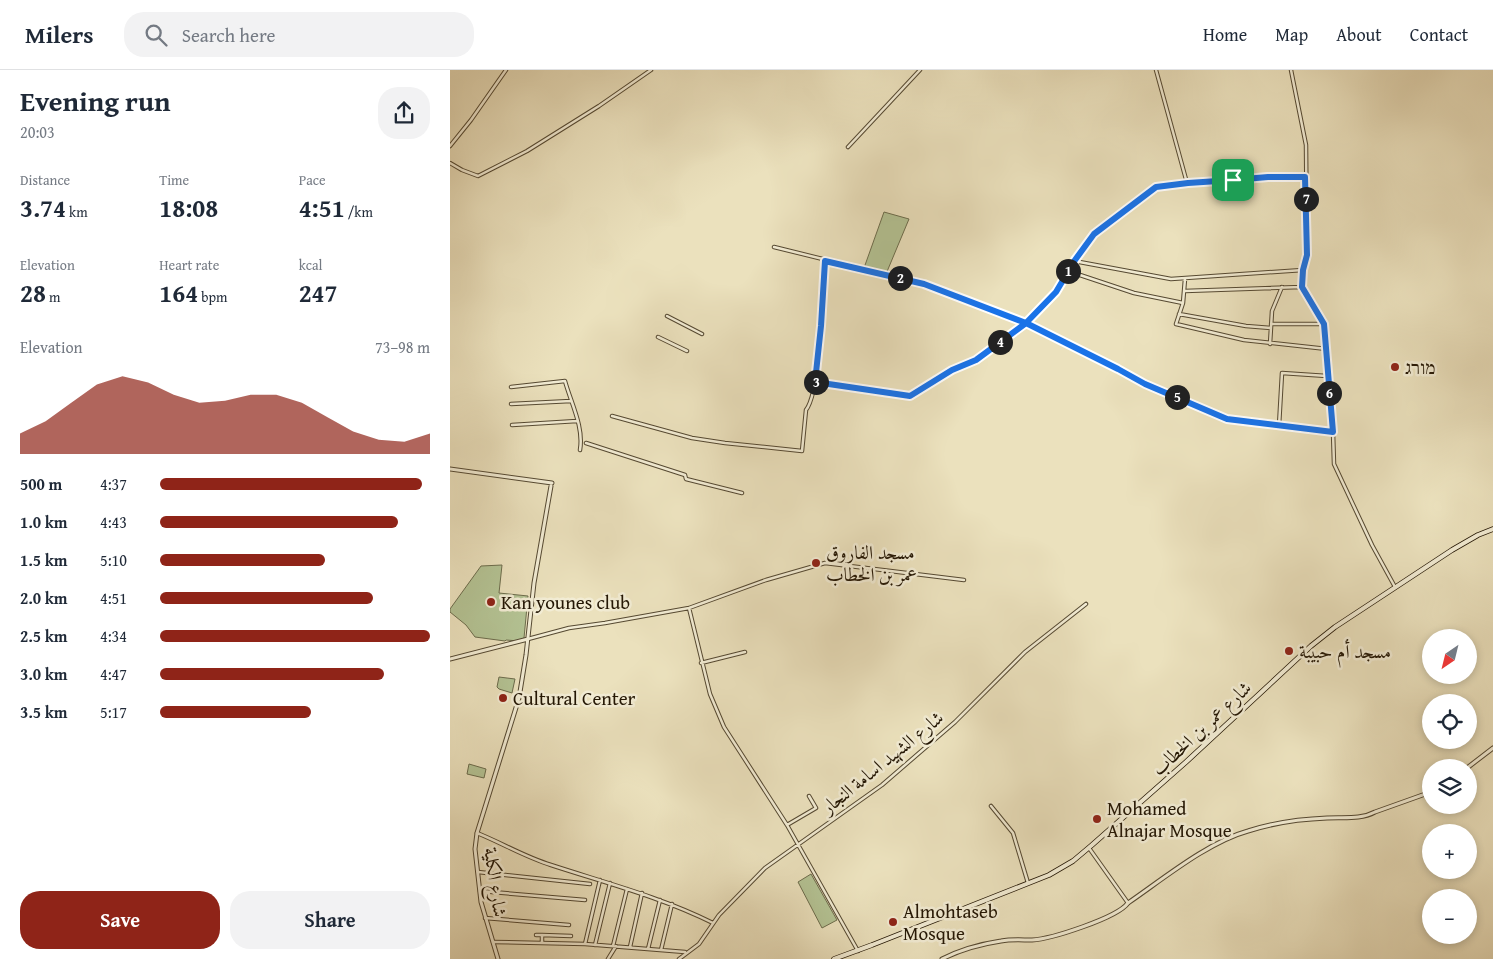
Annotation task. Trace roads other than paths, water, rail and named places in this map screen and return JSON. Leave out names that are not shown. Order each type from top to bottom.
[{"type":"main road","name":"شارع عمر بن الخطاب","points":[[834,959],[1028,883],[1064,866],[1089,848],[1186,762],[1311,646],[1343,622],[1464,542],[1493,529]]},
{"type":"street","points":[[450,146],[506,70]]},
{"type":"street","points":[[450,164],[478,176],[527,151],[592,111],[651,70]]},
{"type":"street","points":[[848,147],[920,70]]},
{"type":"street","points":[[1156,70],[1188,183]]},
{"type":"street","points":[[1291,70],[1306,145],[1307,255],[1303,270],[1302,287],[1324,324],[1334,464],[1365,530],[1395,587]]},
{"type":"street","points":[[815,382],[910,396],[952,370],[976,360],[1026,323],[1056,292],[1094,234],[1156,187],[1268,177],[1305,177]]},
{"type":"street","points":[[774,247],[924,284],[1026,323],[1145,384],[1227,419],[1333,432]]},
{"type":"street","points":[[612,416],[692,438],[802,451],[806,410],[810,405],[815,382],[825,261]]},
{"type":"street","points":[[1074,262],[1171,279],[1303,270]]},
{"type":"street","points":[[1068,271],[1134,293],[1183,303]]},
{"type":"street","points":[[1185,279],[1183,303],[1176,324],[1236,339],[1327,349]]},
{"type":"street","points":[[1270,344],[1272,311],[1282,287]]},
{"type":"street","points":[[1184,291],[1302,287]]},
{"type":"street","points":[[1179,314],[1246,326],[1271,328]]},
{"type":"street","points":[[667,316],[702,334]]},
{"type":"street","points":[[1271,324],[1324,324]]},
{"type":"street","points":[[658,337],[687,351]]},
{"type":"street","points":[[1279,426],[1282,372],[1328,376]]},
{"type":"street","points":[[510,387],[565,381],[582,439],[580,450]]},
{"type":"street","points":[[511,404],[571,401]]},
{"type":"street","points":[[512,425],[577,421]]},
{"type":"street","points":[[586,443],[685,475],[686,479],[742,493]]},
{"type":"street","name":"شارع الكلية","points":[[450,469],[551,484],[534,583],[520,698],[477,833],[475,849],[481,902],[498,959]]},
{"type":"street","points":[[450,659],[569,628],[689,608],[766,580],[825,563],[964,580]]},
{"type":"street","name":"شارع الشهيد اسامة النجار","points":[[687,952],[699,944],[719,915],[765,868],[882,785],[955,722],[1025,652],[1086,604]]},
{"type":"street","points":[[689,608],[710,694],[724,726],[786,825],[858,951]]},
{"type":"street","points":[[701,663],[745,652]]},
{"type":"street","points":[[1477,760],[1493,748]]},
{"type":"street","points":[[942,959],[994,942],[1023,939],[1033,940],[1103,920],[1125,908],[1128,903],[1212,847],[1247,831],[1283,823],[1367,816],[1422,795]]},
{"type":"street","points":[[786,825],[816,808],[809,796]]},
{"type":"street","points":[[991,806],[1013,834],[1028,883]]},
{"type":"street","points":[[477,833],[549,865],[628,888],[672,904],[714,923]]},
{"type":"street","points":[[1089,848],[1128,903]]},
{"type":"street","points":[[478,872],[590,884]]},
{"type":"street","points":[[585,944],[600,880]]},
{"type":"street","points":[[596,945],[610,883]]},
{"type":"street","points":[[608,959],[615,946],[628,888]]},
{"type":"street","points":[[480,890],[585,900]]},
{"type":"street","points":[[630,947],[642,893]]},
{"type":"street","points":[[648,949],[660,900]]},
{"type":"street","points":[[660,950],[672,904]]},
{"type":"street","points":[[486,918],[569,925]]},
{"type":"street","points":[[536,935],[571,936]]},
{"type":"street","points":[[542,935],[542,943]]},
{"type":"street","points":[[493,942],[585,944],[687,952]]},
{"type":"street","points":[[678,959],[687,952]]},
{"type":"place","name":"מורג","points":[[1395,367]]},
{"type":"place","name":"مسجد الفاروق عمر بن الخطاب","points":[[816,563]]},
{"type":"place","name":"Kan younes club","points":[[491,602]]},
{"type":"place","name":"مسجد أم حبيبة","points":[[1289,651]]},
{"type":"place","name":"Cultural Center","points":[[503,698]]},
{"type":"place","name":"Mohamed Alnajar Mosque","points":[[1097,819]]},
{"type":"place","name":"Almohtaseb Mosque","points":[[893,922]]}]
